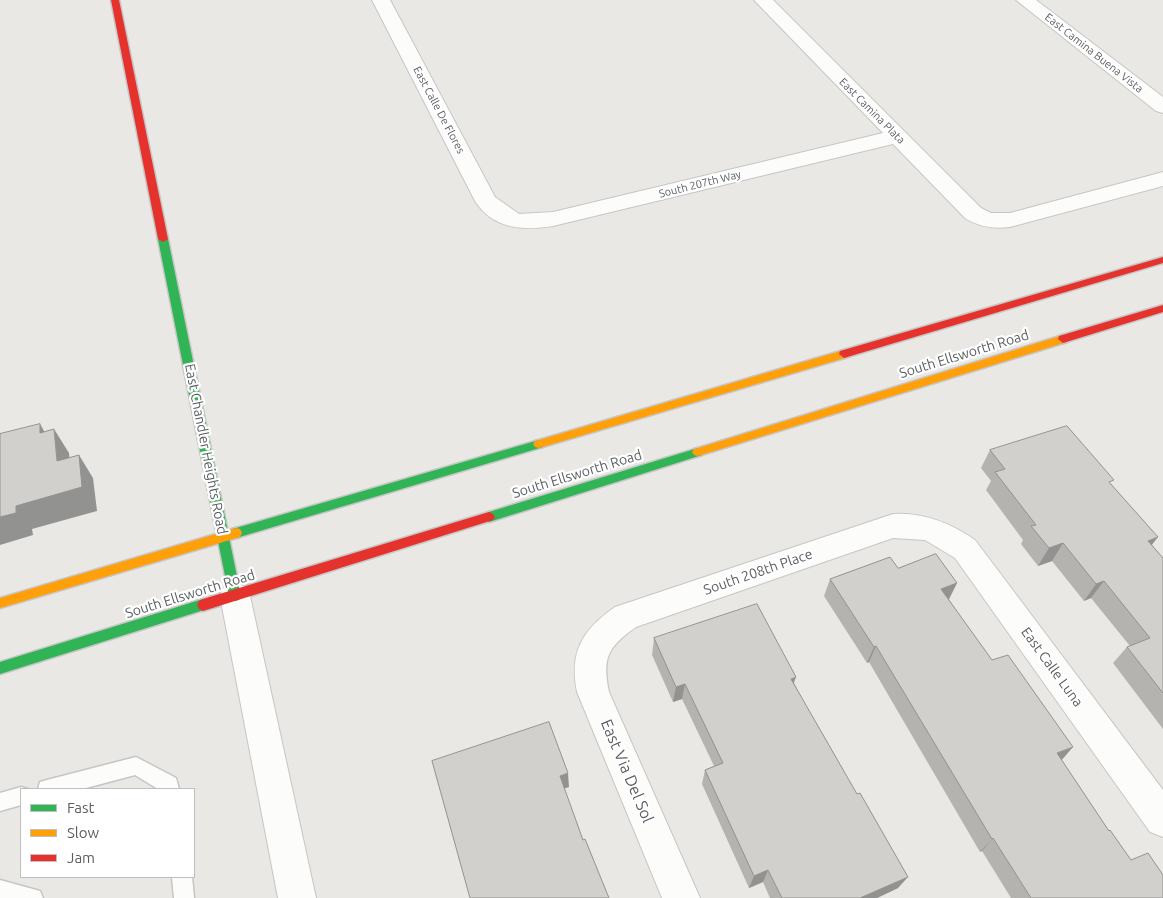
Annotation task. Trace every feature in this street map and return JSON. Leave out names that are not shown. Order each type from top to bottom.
[{"type":"main road","name":"East Chandler Heights Road","points":[[115,0],[235,596]]},
{"type":"main road","points":[[0,603],[1163,260]]},
{"type":"main road","name":"South Ellsworth Road","points":[[0,668],[1163,308]]},
{"type":"street","name":"East Calle De Flores","points":[[381,0],[486,201],[502,216]]},
{"type":"street","name":"East Camina Plata","points":[[763,0],[973,213],[983,219],[992,221],[1010,220],[1163,179]]},
{"type":"street","name":"East Camina Buena Vista","points":[[1025,0],[1159,100]]},
{"type":"street","name":"South 207th Way","points":[[502,216],[526,223],[553,219],[898,136]]},
{"type":"street","name":"South 208th Place","points":[[596,642],[608,628],[626,617],[893,526],[908,525],[929,528]]},
{"type":"street","name":"East Calle Luna","points":[[929,528],[944,534],[965,549],[1163,818]]},
{"type":"street","name":"East Chandler Heights Road","points":[[235,596],[297,898]]},
{"type":"street","name":"East Via Del Sol","points":[[596,642],[590,659],[589,678],[593,692],[681,898]]},
{"type":"lane","points":[[51,788],[136,766],[170,785],[170,788]]},
{"type":"lane","points":[[0,802],[20,796]]},
{"type":"lane","points":[[182,878],[184,898]]},
{"type":"lane","points":[[0,890],[33,898]]},
{"type":"building","points":[[40,424],[40,433],[54,429],[57,461],[79,455],[82,487],[16,506],[16,513],[0,517],[0,434]]},
{"type":"building","points":[[1067,426],[1114,480],[1109,482],[1158,537],[1148,541],[1163,558],[1163,693],[1127,647],[1150,638],[1104,581],[1096,584],[1063,543],[1049,548],[1031,526],[1036,525],[995,472],[1005,469],[990,450]]},
{"type":"building","points":[[936,554],[957,583],[941,589],[992,660],[1008,655],[1073,747],[1057,753],[1109,831],[1131,860],[1148,853],[1163,875],[1163,898],[1031,898],[992,839],[876,646],[874,647],[830,579],[890,557],[898,568]]},
{"type":"building","points":[[757,604],[796,677],[791,679],[857,794],[860,793],[908,877],[860,898],[782,898],[768,870],[754,876],[705,770],[723,763],[685,684],[676,687],[654,638]]},
{"type":"building","points":[[549,722],[568,773],[560,776],[583,840],[585,839],[609,898],[470,898],[432,761]]},
{"type":"traffic: fast","points":[[163,239],[235,596]]},
{"type":"traffic: fast","points":[[236,533],[539,444]]},
{"type":"traffic: fast","points":[[489,517],[698,452]]},
{"type":"traffic: fast","points":[[0,668],[203,605]]},
{"type":"traffic: slow","points":[[698,452],[1063,339]]},
{"type":"traffic: slow","points":[[539,444],[844,354]]},
{"type":"traffic: slow","points":[[0,603],[236,533]]},
{"type":"traffic: jam","points":[[115,0],[163,239]]},
{"type":"traffic: jam","points":[[844,354],[1163,260]]},
{"type":"traffic: jam","points":[[1063,339],[1163,308]]},
{"type":"traffic: jam","points":[[203,605],[489,517]]}]
